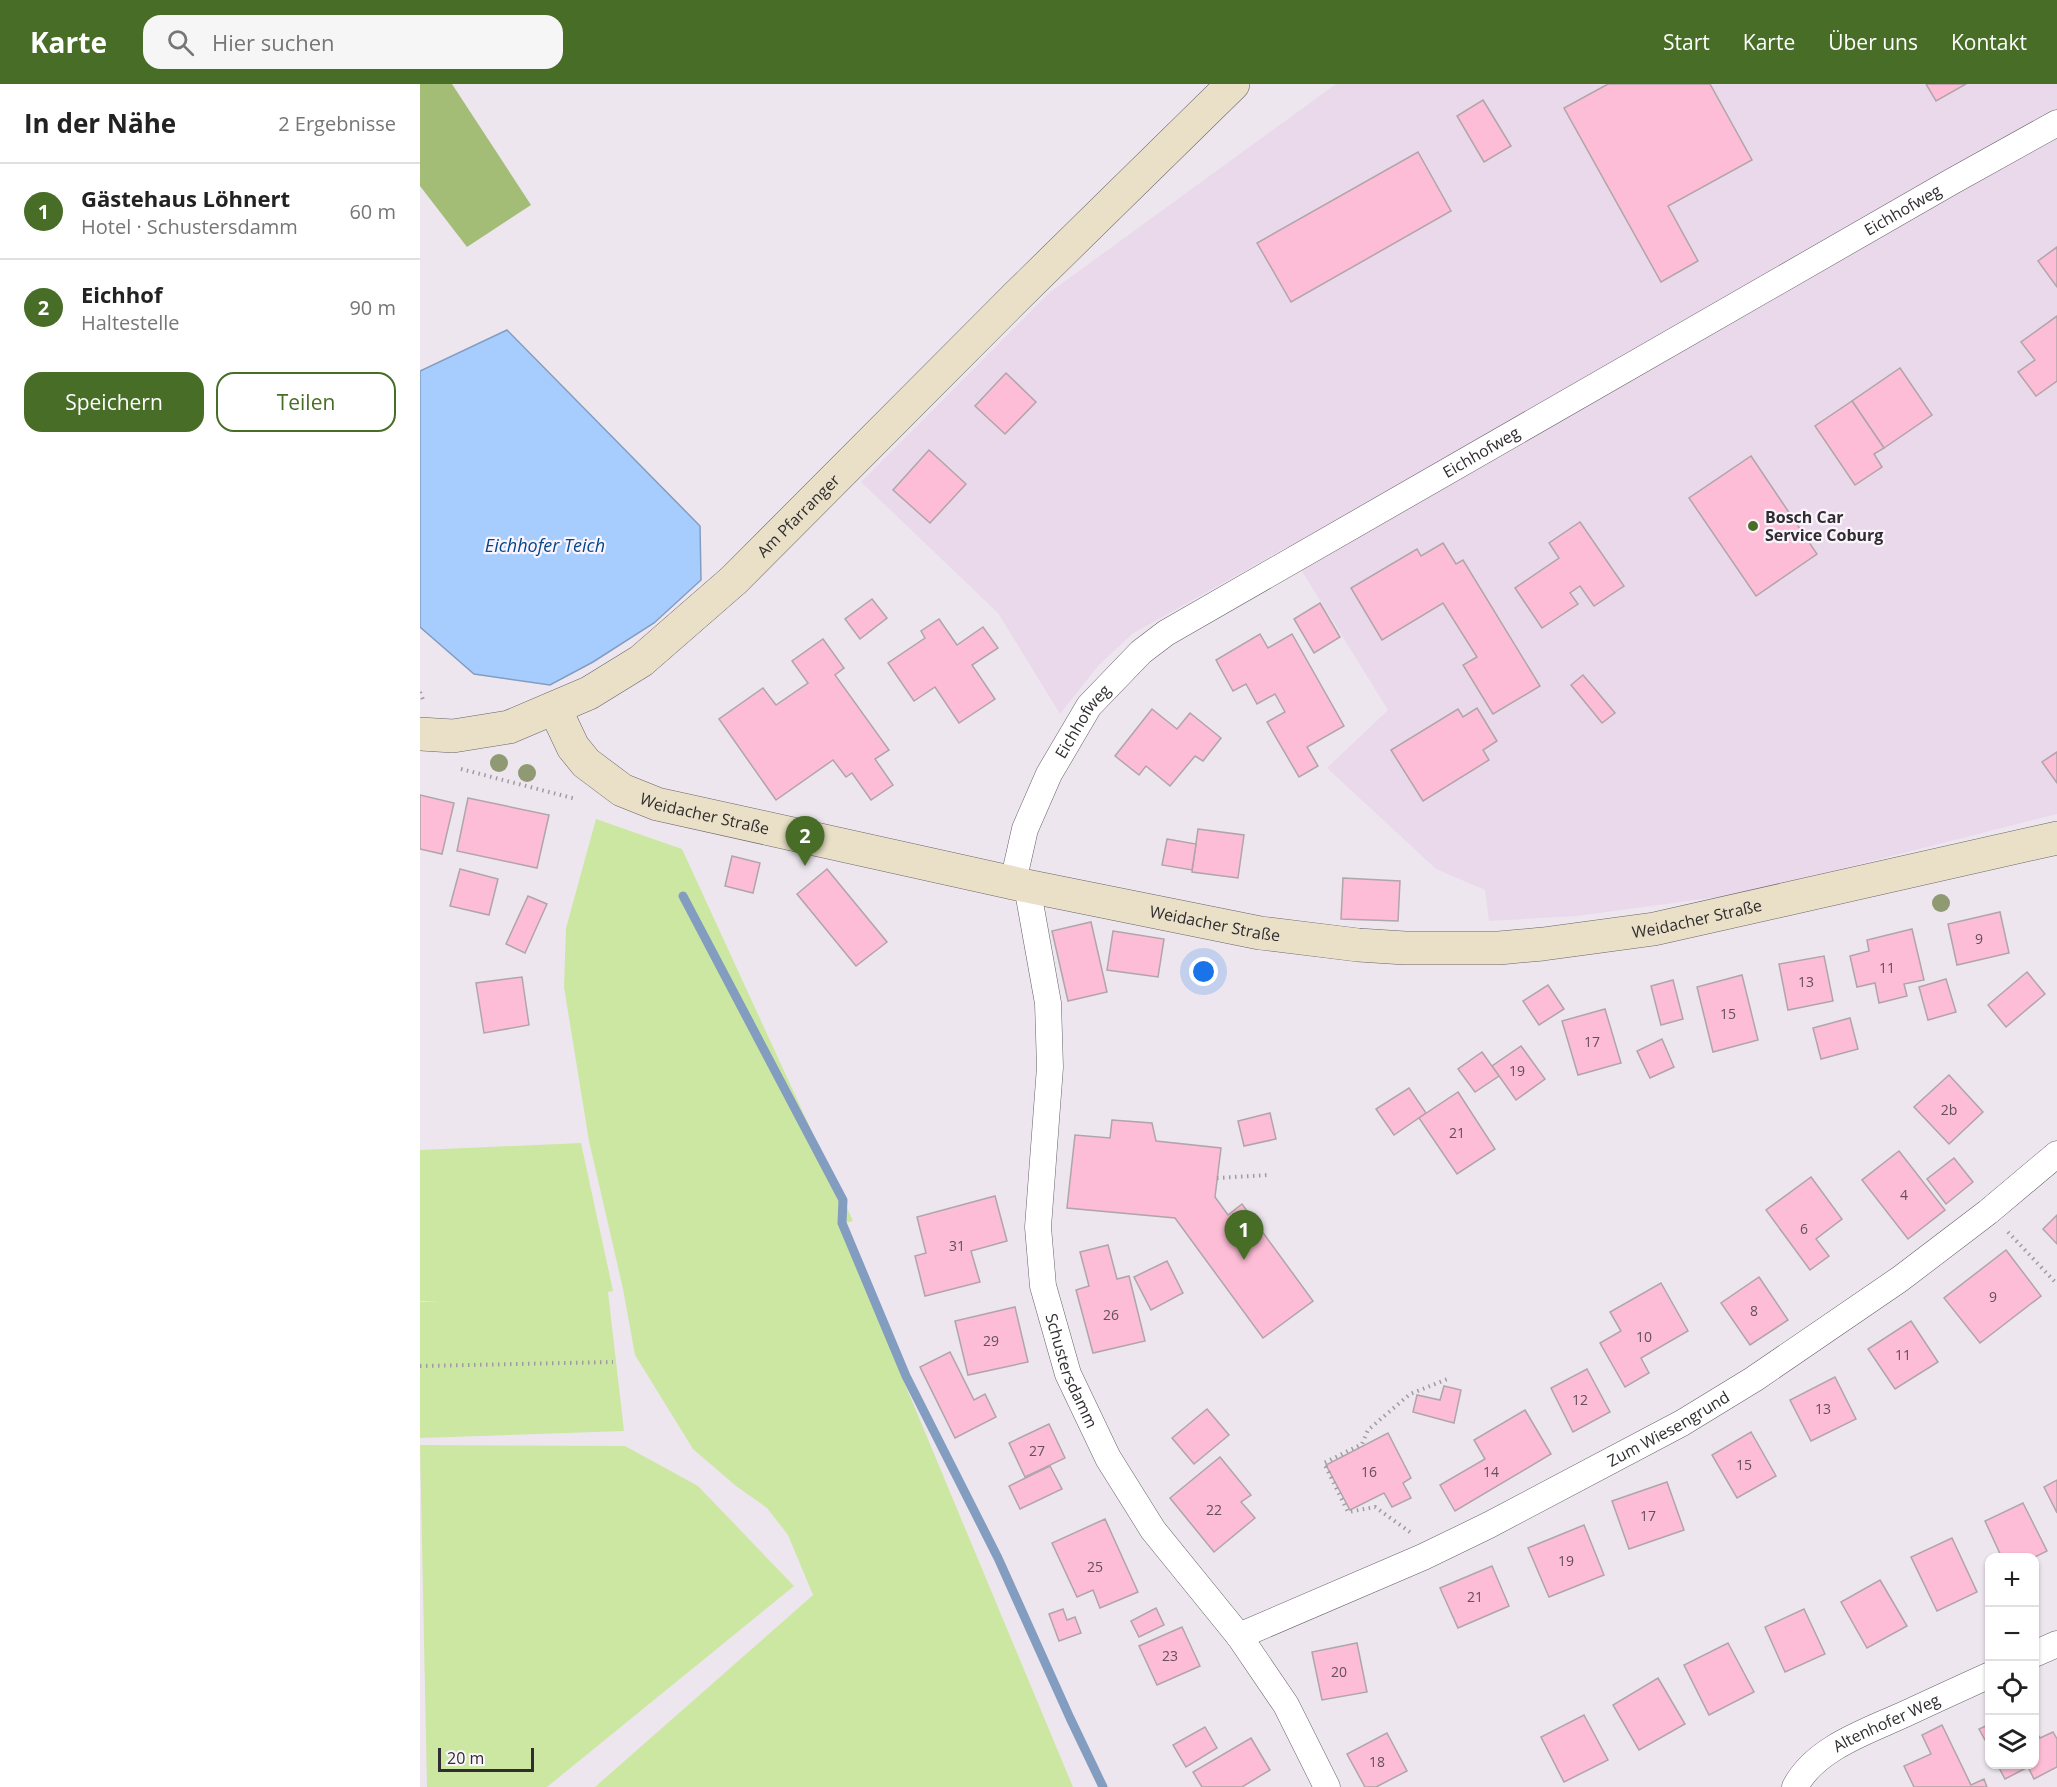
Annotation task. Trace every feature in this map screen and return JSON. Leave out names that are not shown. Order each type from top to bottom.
[{"type":"street","name":"Am Pfarranger","points":[[555,709],[589,693],[641,661],[734,580],[1018,295],[1233,84]]},
{"type":"street","name":"Eichhofweg","points":[[1020,884],[1025,828],[1049,774],[1089,706],[1141,652],[1166,633],[2057,123]]},
{"type":"street","name":"Weidacher Straße","points":[[555,709],[573,747],[586,763],[622,790],[657,804],[1020,884],[1271,934],[1358,945],[1405,948],[1499,948],[1654,929],[2057,838]]},
{"type":"street","points":[[420,734],[453,736],[509,727],[555,709]]},
{"type":"street","name":"Schustersdamm","points":[[1020,884],[1048,1003],[1050,1067],[1038,1227],[1043,1286],[1068,1374],[1108,1458],[1153,1530],[1239,1636],[1286,1705],[1327,1787]]},
{"type":"street","name":"Zum Wiesengrund","points":[[1239,1636],[1451,1543],[1682,1423],[1754,1379],[1900,1280],[1988,1212],[2057,1154]]},
{"type":"street","points":[[2039,1652],[2057,1644]]},
{"type":"street","name":"Altenhofer Weg","points":[[1795,1787],[1811,1766],[1828,1752],[1857,1736],[1985,1677]]},
{"type":"path","points":[[455,767],[582,801]]},
{"type":"path","points":[[1217,1178],[1268,1175]]},
{"type":"path","points":[[1988,1212],[2057,1284]]},
{"type":"path","points":[[420,1365],[613,1362]]},
{"type":"path","points":[[1410,1531],[1375,1507],[1348,1512],[1324,1463],[1362,1444],[1368,1430],[1410,1394],[1450,1378]]},
{"type":"shaded area","points":[[1336,84],[2057,84],[2057,814],[1747,893],[1577,916],[1489,921],[1485,890],[1436,869],[1327,768],[1388,710],[1287,547],[1132,634],[1098,666],[1060,714],[998,613],[861,482],[1050,292]]},
{"type":"green space","points":[[420,84],[452,84],[531,205],[467,247],[420,186]]},
{"type":"green space","points":[[596,819],[682,849],[853,1221],[842,1224],[902,1377],[1073,1787],[595,1787],[813,1595],[788,1535],[767,1508],[736,1486],[693,1449],[635,1355],[623,1289],[589,1141],[564,987],[566,928]]},
{"type":"green space","points":[[581,1143],[613,1291],[608,1292],[624,1431],[420,1438],[420,1302],[440,1301],[420,1301],[420,1150]]},
{"type":"green space","points":[[420,1445],[625,1446],[698,1486],[794,1586],[547,1787],[427,1787]]},
{"type":"water","name":"Eichhofer Teich","points":[[507,330],[700,526],[701,580],[654,623],[593,662],[550,685],[474,674],[420,627],[420,371]]},
{"type":"building","points":[[1608,84],[1710,84],[1752,160],[1668,206],[1698,261],[1661,282],[1564,108]]},
{"type":"building","points":[[1926,84],[1966,84],[1936,101]]},
{"type":"building","points":[[1483,100],[1511,146],[1484,162],[1457,116]]},
{"type":"building","points":[[1418,152],[1451,211],[1291,302],[1257,243]]},
{"type":"building","points":[[2057,247],[2057,287],[2038,261]]},
{"type":"building","points":[[2057,316],[2057,381],[2036,396],[2018,372],[2035,360],[2021,342]]},
{"type":"building","points":[[1900,368],[1932,415],[1884,448],[1852,401]]},
{"type":"building","points":[[1006,373],[1036,402],[1005,434],[975,406]]},
{"type":"building","points":[[1852,401],[1884,448],[1874,454],[1882,467],[1855,485],[1815,426]]},
{"type":"building","points":[[929,450],[966,484],[930,523],[893,490]]},
{"type":"building","name":"Bosch Car Service Coburg","points":[[1751,456],[1817,554],[1756,596],[1689,498]]},
{"type":"building","points":[[1580,522],[1624,586],[1594,606],[1580,586],[1570,593],[1578,604],[1542,628],[1515,588],[1559,558],[1549,543]]},
{"type":"building","points":[[1443,543],[1456,564],[1463,560],[1540,686],[1493,714],[1463,665],[1477,657],[1443,603],[1382,640],[1351,588],[1417,549],[1421,556]]},
{"type":"building","points":[[872,599],[887,618],[860,639],[845,619]]},
{"type":"building","points":[[1320,603],[1340,637],[1314,653],[1294,619]]},
{"type":"building","points":[[939,619],[957,645],[983,627],[998,648],[972,665],[995,699],[959,723],[935,687],[914,701],[888,663],[925,638],[921,631]]},
{"type":"building","points":[[1260,634],[1268,648],[1292,634],[1344,726],[1307,747],[1318,766],[1299,777],[1267,722],[1285,712],[1275,694],[1257,704],[1246,684],[1233,691],[1216,660]]},
{"type":"building","points":[[823,639],[844,668],[835,675],[889,750],[875,759],[893,785],[871,800],[852,773],[846,777],[833,760],[776,800],[719,719],[763,688],[776,705],[808,683],[792,661]]},
{"type":"building","points":[[1583,675],[1615,713],[1602,723],[1571,685]]},
{"type":"building","points":[[1477,708],[1497,741],[1483,750],[1489,760],[1423,801],[1391,750],[1458,709],[1463,717]]},
{"type":"building","points":[[1152,709],[1177,729],[1190,713],[1221,738],[1203,761],[1195,756],[1170,786],[1146,766],[1139,775],[1115,756]]},
{"type":"building","points":[[2057,752],[2057,783],[2042,762]]},
{"type":"building","points":[[420,795],[454,803],[442,854],[420,849]]},
{"type":"building","points":[[468,798],[549,815],[537,868],[457,851]]},
{"type":"building","points":[[1198,829],[1244,835],[1238,878],[1192,872]]},
{"type":"building","points":[[1167,839],[1196,844],[1192,870],[1162,865]]},
{"type":"building","points":[[732,856],[760,863],[753,893],[725,886]]},
{"type":"building","points":[[460,869],[498,879],[489,915],[450,906]]},
{"type":"building","points":[[827,869],[887,942],[856,966],[797,894]]},
{"type":"building","points":[[1343,878],[1400,881],[1398,921],[1341,919]]},
{"type":"building","points":[[528,896],[547,904],[525,953],[506,944]]},
{"type":"building","points":[[2000,912],[2009,953],[1957,965],[1948,924]]},
{"type":"building","points":[[1091,922],[1107,992],[1068,1001],[1052,931]]},
{"type":"building","points":[[1912,929],[1924,980],[1904,984],[1907,996],[1879,1003],[1875,983],[1857,987],[1850,956],[1869,951],[1867,940]]},
{"type":"building","points":[[1113,931],[1164,939],[1158,977],[1107,970]]},
{"type":"building","points":[[1824,956],[1833,1001],[1788,1010],[1779,964]]},
{"type":"building","points":[[2027,972],[2045,994],[2006,1027],[1988,1005]]},
{"type":"building","points":[[1742,975],[1758,1040],[1713,1052],[1697,987]]},
{"type":"building","points":[[522,977],[529,1025],[484,1033],[476,983]]},
{"type":"building","points":[[1946,979],[1956,1012],[1928,1020],[1919,987]]},
{"type":"building","points":[[1673,980],[1683,1019],[1661,1025],[1651,986]]},
{"type":"building","points":[[1548,985],[1564,1009],[1539,1025],[1523,1001]]},
{"type":"building","points":[[1605,1009],[1621,1063],[1578,1075],[1562,1021]]},
{"type":"building","points":[[1850,1018],[1858,1049],[1821,1059],[1813,1028]]},
{"type":"building","points":[[1662,1039],[1674,1067],[1650,1078],[1637,1051]]},
{"type":"building","points":[[1521,1046],[1545,1079],[1516,1100],[1492,1066]]},
{"type":"building","points":[[1482,1052],[1499,1076],[1475,1092],[1458,1069]]},
{"type":"building","points":[[1949,1075],[1983,1112],[1949,1144],[1914,1107]]},
{"type":"building","points":[[1409,1088],[1426,1113],[1394,1135],[1376,1109]]},
{"type":"building","points":[[1458,1092],[1495,1149],[1457,1174],[1419,1118]]},
{"type":"building","points":[[1270,1113],[1276,1139],[1244,1146],[1238,1121]]},
{"type":"building","points":[[1112,1120],[1152,1123],[1156,1141],[1221,1148],[1215,1197],[1228,1215],[1242,1204],[1313,1301],[1263,1338],[1175,1218],[1067,1208],[1075,1135],[1110,1138]]},
{"type":"building","points":[[1899,1151],[1945,1210],[1908,1239],[1862,1180]]},
{"type":"building","points":[[1954,1158],[1973,1182],[1946,1204],[1927,1179]]},
{"type":"building","points":[[1811,1177],[1842,1219],[1816,1239],[1829,1256],[1810,1270],[1766,1210]]},
{"type":"building","points":[[995,1196],[1007,1241],[971,1251],[980,1282],[925,1296],[915,1256],[926,1253],[917,1217]]},
{"type":"building","points":[[2057,1215],[2057,1244],[2043,1229]]},
{"type":"building","points":[[1108,1245],[1117,1279],[1129,1276],[1145,1341],[1093,1353],[1076,1290],[1089,1286],[1080,1252]]},
{"type":"building","points":[[2006,1250],[2041,1296],[1980,1343],[1944,1298]]},
{"type":"building","points":[[1167,1261],[1183,1293],[1151,1310],[1134,1277]]},
{"type":"building","points":[[1759,1277],[1788,1320],[1750,1345],[1721,1303]]},
{"type":"building","points":[[1661,1283],[1688,1331],[1641,1358],[1649,1373],[1625,1387],[1600,1343],[1621,1331],[1610,1312]]},
{"type":"building","points":[[1015,1307],[1028,1362],[968,1375],[955,1321]]},
{"type":"building","points":[[1911,1321],[1938,1362],[1895,1389],[1868,1349]]},
{"type":"building","points":[[950,1352],[974,1400],[985,1394],[996,1417],[955,1438],[920,1367]]},
{"type":"building","points":[[1587,1369],[1610,1412],[1573,1432],[1551,1388]]},
{"type":"building","points":[[1835,1377],[1856,1419],[1811,1441],[1790,1400]]},
{"type":"building","points":[[1444,1386],[1461,1390],[1454,1423],[1413,1412],[1417,1395],[1440,1400]]},
{"type":"building","points":[[1207,1409],[1229,1435],[1194,1464],[1172,1438]]},
{"type":"building","points":[[1525,1410],[1551,1454],[1455,1511],[1440,1485],[1485,1459],[1474,1440]]},
{"type":"building","points":[[1049,1424],[1065,1458],[1025,1477],[1009,1443]]},
{"type":"building","points":[[1751,1432],[1776,1476],[1737,1498],[1712,1455]]},
{"type":"building","points":[[1388,1433],[1411,1478],[1403,1483],[1411,1498],[1392,1507],[1384,1493],[1350,1510],[1326,1465]]},
{"type":"building","points":[[1220,1457],[1251,1495],[1241,1502],[1255,1518],[1214,1552],[1170,1498]]},
{"type":"building","points":[[1050,1466],[1062,1489],[1020,1509],[1009,1486]]},
{"type":"building","points":[[2057,1480],[2057,1513],[2044,1487]]},
{"type":"building","points":[[1667,1482],[1684,1530],[1629,1549],[1612,1501]]},
{"type":"building","points":[[2023,1503],[2047,1551],[2039,1555],[2039,1553],[2000,1553],[1985,1521]]},
{"type":"building","points":[[1105,1519],[1138,1592],[1100,1608],[1093,1590],[1077,1597],[1052,1543]]},
{"type":"building","points":[[1584,1525],[1604,1575],[1549,1597],[1528,1548]]},
{"type":"building","points":[[1952,1538],[1977,1592],[1937,1611],[1911,1557]]},
{"type":"building","points":[[1492,1566],[1509,1606],[1458,1628],[1440,1588]]},
{"type":"building","points":[[1880,1580],[1907,1626],[1867,1648],[1841,1602]]},
{"type":"building","points":[[1156,1608],[1164,1625],[1139,1637],[1131,1621]]},
{"type":"building","points":[[1063,1609],[1067,1620],[1075,1617],[1081,1633],[1059,1641],[1049,1614]]},
{"type":"building","points":[[1804,1609],[1825,1654],[1785,1672],[1765,1627]]},
{"type":"building","points":[[1182,1627],[1200,1666],[1157,1685],[1139,1646]]},
{"type":"building","points":[[1357,1643],[1367,1692],[1322,1700],[1312,1652]]},
{"type":"building","points":[[1728,1643],[1754,1692],[1709,1715],[1684,1665]]},
{"type":"building","points":[[1658,1678],[1685,1724],[1639,1750],[1613,1705]]},
{"type":"building","points":[[1584,1715],[1608,1760],[1564,1782],[1541,1737]]},
{"type":"building","points":[[1942,1725],[1971,1785],[1984,1779],[1987,1787],[1914,1787],[1904,1766],[1931,1754],[1922,1735]]},
{"type":"building","points":[[1985,1726],[1985,1740],[1979,1729]]},
{"type":"building","points":[[1205,1727],[1217,1748],[1186,1767],[1173,1745]]},
{"type":"building","points":[[2053,1732],[2057,1739],[2057,1767],[2034,1779],[2029,1769],[2039,1769],[2039,1736]]},
{"type":"building","points":[[1387,1733],[1407,1771],[1376,1787],[1365,1787],[1347,1754]]},
{"type":"building","points":[[1251,1738],[1270,1770],[1242,1787],[1202,1787],[1193,1772]]},
{"type":"building","points":[[2000,1769],[2024,1769],[2005,1779]]},
{"type":"waterway","points":[[683,896],[843,1200],[842,1223],[906,1376],[998,1558],[1103,1787]]},
{"type":"place","name":"Bosch Car Service Coburg","points":[[1753,526]]},
{"type":"place","name":"Eichhof","points":[[805,866]]},
{"type":"place","name":"Gästehaus Löhnert","points":[[1244,1260]]}]
